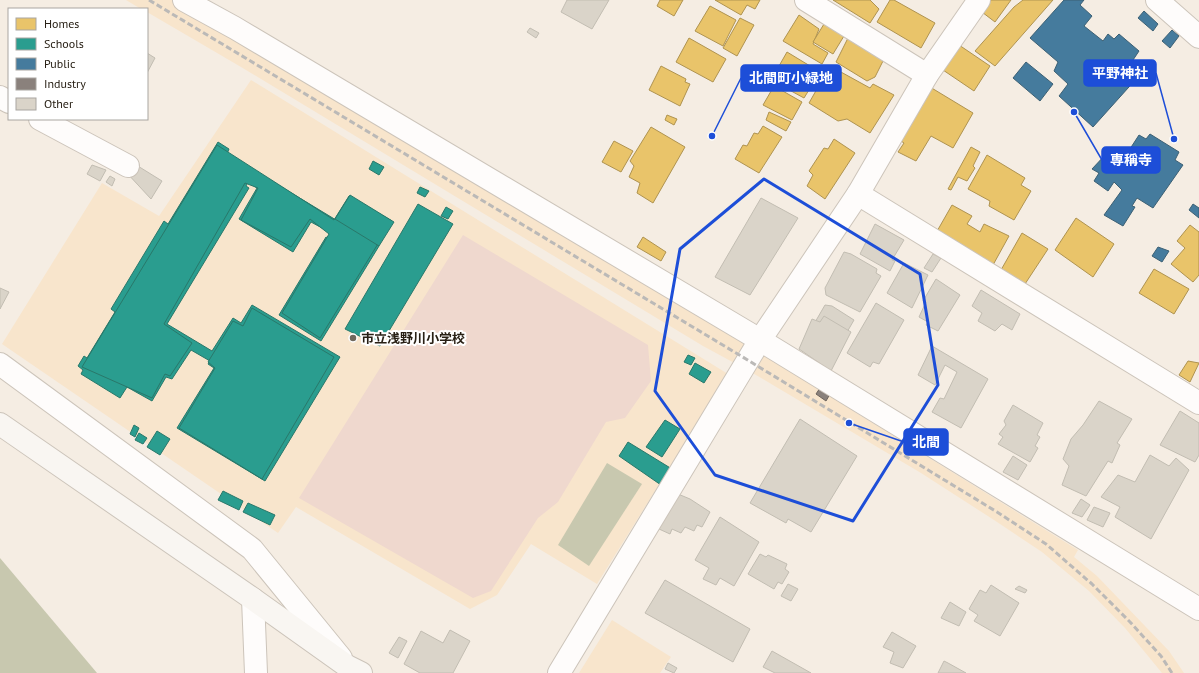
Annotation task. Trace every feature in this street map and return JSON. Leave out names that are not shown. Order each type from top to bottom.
[{"type":"street","points":[[184,0],[235,28],[760,340],[1199,609]]},
{"type":"street","points":[[806,0],[928,75]]},
{"type":"street","points":[[559,673],[760,340],[858,194],[928,75],[980,0]]},
{"type":"street","points":[[1157,0],[1196,30]]},
{"type":"street","points":[[42,120],[128,166]]},
{"type":"street","points":[[858,194],[1199,403]]},
{"type":"street","points":[[0,364],[252,549],[354,670]]},
{"type":"street","points":[[0,424],[253,598],[354,670]]},
{"type":"street","points":[[253,598],[256,673]]},
{"type":"highlighted area","points":[[764,179],[920,274],[938,385],[853,521],[715,475],[655,391],[680,249]]},
{"type":"shaded area","points":[[126,0],[172,0],[857,407],[855,412],[1078,550],[1074,557],[1097,576],[1169,651],[1184,673],[1162,673],[1125,628],[1089,591],[1042,552],[921,473],[751,372],[703,346],[241,67],[148,13],[148,8],[139,8]]},
{"type":"shaded area","points":[[251,80],[728,374],[597,584],[531,544],[497,595],[470,609],[296,507],[278,533],[2,344],[102,183],[159,216]]},
{"type":"shaded area","points":[[463,235],[648,345],[651,381],[625,418],[606,422],[558,502],[538,518],[491,591],[473,598],[299,498]]},
{"type":"shaded area","points":[[607,463],[642,484],[589,566],[558,545]]},
{"type":"shaded area","points":[[0,558],[97,673],[0,673]]},
{"type":"shaded area","points":[[612,620],[671,657],[660,673],[579,673]]},
{"type":"building: Homes","points":[[660,0],[683,0],[674,16],[657,6]]},
{"type":"building: Homes","points":[[715,0],[760,0],[755,9],[747,5],[741,15]]},
{"type":"building: Homes","points":[[833,0],[870,0],[879,9],[870,23]]},
{"type":"building: Homes","points":[[890,0],[894,0],[935,23],[921,48],[877,22]]},
{"type":"building: Homes","points":[[985,0],[1011,0],[995,22],[978,9]]},
{"type":"building: Homes","points":[[1023,0],[1053,0],[995,66],[975,51],[1014,7]]},
{"type":"building: Homes","points":[[710,6],[736,20],[723,46],[695,31]]},
{"type":"building: Homes","points":[[799,15],[819,29],[813,44],[828,53],[822,64],[783,41]]},
{"type":"building: Homes","points":[[740,18],[754,25],[737,56],[723,48]]},
{"type":"building: Homes","points":[[824,24],[844,36],[833,54],[813,42]]},
{"type":"building: Homes","points":[[689,38],[726,59],[713,82],[676,62]]},
{"type":"building: Homes","points":[[848,38],[884,59],[875,77],[867,81],[836,62]]},
{"type":"building: Homes","points":[[959,45],[990,66],[974,91],[943,70]]},
{"type":"building: Homes","points":[[787,52],[820,72],[804,98],[771,80]]},
{"type":"building: Homes","points":[[661,66],[686,79],[685,82],[690,84],[680,106],[649,90]]},
{"type":"building: Homes","points":[[830,66],[870,88],[873,84],[894,95],[870,133],[847,119],[838,121],[809,103]]},
{"type":"building: Homes","points":[[774,86],[802,102],[792,120],[763,105]]},
{"type":"building: Homes","points":[[930,87],[973,113],[953,148],[931,136],[916,161],[898,152],[904,143],[898,139]]},
{"type":"building: Homes","points":[[769,112],[791,122],[786,131],[766,120]]},
{"type":"building: Homes","points":[[667,115],[677,119],[674,125],[665,120]]},
{"type":"building: Homes","points":[[763,126],[782,137],[759,173],[735,159],[743,145],[747,146],[754,133],[758,134]]},
{"type":"building: Homes","points":[[651,127],[685,147],[653,203],[637,193],[640,183],[629,177],[634,166],[630,161]]},
{"type":"building: Homes","points":[[834,139],[855,153],[825,199],[807,186],[813,175],[809,171],[824,148],[828,149]]},
{"type":"building: Homes","points":[[614,141],[633,151],[621,172],[602,162]]},
{"type":"building: Homes","points":[[971,147],[980,152],[973,166],[975,168],[967,181],[958,177],[951,190],[948,189]]},
{"type":"building: Homes","points":[[987,155],[1025,178],[1021,185],[1031,191],[1014,220],[989,206],[990,201],[968,189]]},
{"type":"building: Homes","points":[[952,205],[972,216],[967,224],[980,232],[984,224],[1009,236],[993,265],[936,233]]},
{"type":"building: Homes","points":[[1076,218],[1114,244],[1093,277],[1055,250]]},
{"type":"building: Homes","points":[[1190,225],[1199,232],[1199,275],[1193,282],[1171,264],[1185,248],[1177,241]]},
{"type":"building: Homes","points":[[1022,233],[1048,249],[1025,284],[1001,270]]},
{"type":"building: Homes","points":[[643,237],[666,252],[661,261],[637,247]]},
{"type":"building: Homes","points":[[1154,269],[1189,289],[1174,314],[1139,293]]},
{"type":"building: Homes","points":[[1188,361],[1199,363],[1190,382],[1179,375]]},
{"type":"building: Schools","points":[[218,142],[229,149],[227,154],[379,246],[321,341],[279,315],[326,237],[330,239],[333,234],[311,222],[293,252],[239,219],[257,188],[248,182],[246,186],[249,188],[167,324],[212,351],[233,318],[241,323],[252,305],[340,357],[265,481],[177,428],[214,368],[208,364],[210,361],[191,350],[172,379],[166,377],[152,401],[127,387],[120,398],[81,374],[83,370],[78,366],[84,356],[87,358],[115,312],[111,309],[164,221],[168,224]]},
{"type":"building: Schools","points":[[217,145],[334,220],[349,196],[392,221],[320,338],[282,313],[329,234],[310,219],[291,247],[241,220],[258,188],[245,183],[164,324],[192,343],[170,376],[165,374],[152,398],[82,367]]},
{"type":"building: Schools","points":[[373,161],[384,167],[379,175],[369,169]]},
{"type":"building: Schools","points":[[420,187],[429,191],[425,197],[417,193]]},
{"type":"building: Schools","points":[[350,195],[394,222],[379,246],[335,219]]},
{"type":"building: Schools","points":[[418,204],[453,224],[380,346],[345,329]]},
{"type":"building: Schools","points":[[446,207],[453,211],[448,219],[441,216]]},
{"type":"building: Schools","points":[[252,308],[334,357],[262,479],[179,428],[215,368],[208,362],[233,321],[243,326]]},
{"type":"building: Schools","points":[[688,355],[695,358],[691,365],[684,362]]},
{"type":"building: Schools","points":[[695,363],[711,372],[704,383],[689,374]]},
{"type":"building: Schools","points":[[665,420],[680,429],[662,457],[646,447]]},
{"type":"building: Schools","points":[[134,425],[139,428],[135,437],[130,434]]},
{"type":"building: Schools","points":[[157,431],[170,439],[160,455],[147,447]]},
{"type":"building: Schools","points":[[139,433],[147,438],[143,444],[135,440]]},
{"type":"building: Schools","points":[[628,442],[672,469],[661,485],[619,456]]},
{"type":"building: Schools","points":[[223,491],[243,501],[239,510],[218,500]]},
{"type":"building: Schools","points":[[248,503],[275,515],[270,525],[243,512]]},
{"type":"building: Public","points":[[1064,0],[1084,0],[1080,5],[1092,16],[1084,26],[1103,41],[1108,34],[1114,39],[1119,34],[1139,51],[1133,60],[1146,68],[1093,127],[1059,96],[1068,84],[1054,71],[1058,62],[1030,38]]},
{"type":"building: Public","points":[[1144,11],[1158,24],[1153,31],[1138,18]]},
{"type":"building: Public","points":[[1172,30],[1179,36],[1170,48],[1162,41]]},
{"type":"building: Public","points":[[1026,62],[1053,84],[1040,101],[1013,78]]},
{"type":"building: Public","points":[[1150,134],[1179,152],[1175,160],[1183,165],[1153,208],[1137,198],[1132,206],[1135,207],[1123,226],[1104,215],[1122,190],[1114,182],[1108,191],[1094,181],[1099,173],[1092,169],[1106,154],[1112,157],[1116,151],[1126,155],[1139,135],[1146,139]]},
{"type":"building: Public","points":[[1193,204],[1199,208],[1199,218],[1189,210]]},
{"type":"building: Public","points":[[1158,247],[1169,251],[1162,262],[1152,256]]},
{"type":"building: Industry","points":[[820,388],[830,394],[826,401],[816,394]]},
{"type":"building: Other","points":[[567,0],[609,0],[592,29],[561,12]]},
{"type":"building: Other","points":[[530,28],[539,33],[536,38],[527,32]]},
{"type":"building: Other","points":[[148,54],[155,58],[148,71]]},
{"type":"building: Other","points":[[133,163],[162,181],[151,199],[126,172]]},
{"type":"building: Other","points":[[92,165],[106,170],[100,181],[87,174]]},
{"type":"building: Other","points":[[110,176],[115,179],[112,186],[106,182]]},
{"type":"building: Other","points":[[761,198],[798,218],[750,295],[715,277]]},
{"type":"building: Other","points":[[875,224],[904,240],[892,260],[895,261],[890,271],[860,254]]},
{"type":"building: Other","points":[[844,252],[851,254],[877,269],[876,273],[881,276],[860,312],[826,295],[825,288]]},
{"type":"building: Other","points":[[933,254],[941,258],[932,272],[924,268]]},
{"type":"building: Other","points":[[904,263],[928,275],[912,308],[887,293]]},
{"type":"building: Other","points":[[936,279],[960,295],[938,331],[926,325],[928,322],[919,317],[926,302],[923,301]]},
{"type":"building: Other","points":[[0,288],[9,292],[0,309]]},
{"type":"building: Other","points":[[981,290],[1020,314],[1012,330],[1002,324],[995,331],[978,321],[982,313],[972,306]]},
{"type":"building: Other","points":[[876,303],[904,320],[879,364],[873,362],[870,367],[847,353]]},
{"type":"building: Other","points":[[825,305],[832,306],[854,320],[831,360],[803,343]]},
{"type":"building: Other","points":[[824,316],[851,332],[831,371],[799,349],[812,319],[820,322]]},
{"type":"building: Other","points":[[932,346],[988,379],[961,428],[932,412],[940,398],[944,399],[957,372],[945,365],[935,385],[918,375]]},
{"type":"building: Other","points":[[1099,401],[1132,419],[1117,443],[1120,445],[1112,463],[1108,461],[1086,496],[1062,485],[1069,466],[1063,459],[1071,439],[1083,425]]},
{"type":"building: Other","points":[[1013,405],[1043,423],[1037,435],[1040,437],[1035,446],[1038,448],[1030,462],[998,444],[1003,437],[999,434],[1006,425],[1004,421]]},
{"type":"building: Other","points":[[1180,411],[1199,423],[1199,455],[1195,462],[1160,445]]},
{"type":"building: Other","points":[[800,419],[857,456],[811,532],[788,519],[786,523],[750,503]]},
{"type":"building: Other","points":[[1150,455],[1169,466],[1176,458],[1189,470],[1151,539],[1115,517],[1120,507],[1101,497],[1118,475],[1135,482]]},
{"type":"building: Other","points":[[1013,456],[1027,465],[1018,480],[1003,472]]},
{"type":"building: Other","points":[[678,494],[690,499],[710,512],[702,527],[697,525],[694,531],[685,527],[681,533],[672,529],[670,534],[659,529]]},
{"type":"building: Other","points":[[1081,499],[1090,505],[1082,517],[1072,513]]},
{"type":"building: Other","points":[[1094,507],[1110,513],[1103,527],[1087,520]]},
{"type":"building: Other","points":[[720,517],[759,542],[734,586],[720,578],[716,585],[703,579],[709,568],[695,560]]},
{"type":"building: Other","points":[[760,554],[766,557],[768,555],[787,564],[785,569],[789,572],[782,584],[778,582],[774,589],[748,574]]},
{"type":"building: Other","points":[[665,580],[750,629],[733,662],[645,613]]},
{"type":"building: Other","points":[[788,584],[798,589],[791,601],[781,596]]},
{"type":"building: Other","points":[[991,585],[1019,603],[1000,636],[974,621],[978,615],[969,609],[980,590],[986,593]]},
{"type":"building: Other","points":[[1019,586],[1027,590],[1025,593],[1015,589]]},
{"type":"building: Other","points":[[950,602],[966,612],[959,626],[941,618]]},
{"type":"building: Other","points":[[450,630],[470,641],[453,673],[420,673],[404,664],[421,631],[443,643]]},
{"type":"building: Other","points":[[892,632],[916,646],[903,668],[890,663],[894,652],[883,647]]},
{"type":"building: Other","points":[[399,637],[407,641],[398,658],[389,653]]},
{"type":"building: Other","points":[[772,651],[811,673],[775,673],[763,667]]},
{"type":"building: Other","points":[[944,661],[948,663],[966,673],[938,673]]},
{"type":"building: Other","points":[[668,663],[677,668],[674,673],[665,669]]},
{"type":"railway","points":[[149,0],[741,356],[997,512],[1046,544],[1092,584],[1130,622],[1161,656],[1172,673]]},
{"type":"place","name":"専稱寺","points":[[1074,112]]},
{"type":"place","name":"北間町小緑地","points":[[712,136]]},
{"type":"place","name":"平野神社","points":[[1174,139]]},
{"type":"place","name":"市立浅野川小学校","points":[[353,338]]},
{"type":"place","name":"北間","points":[[849,423]]}]
